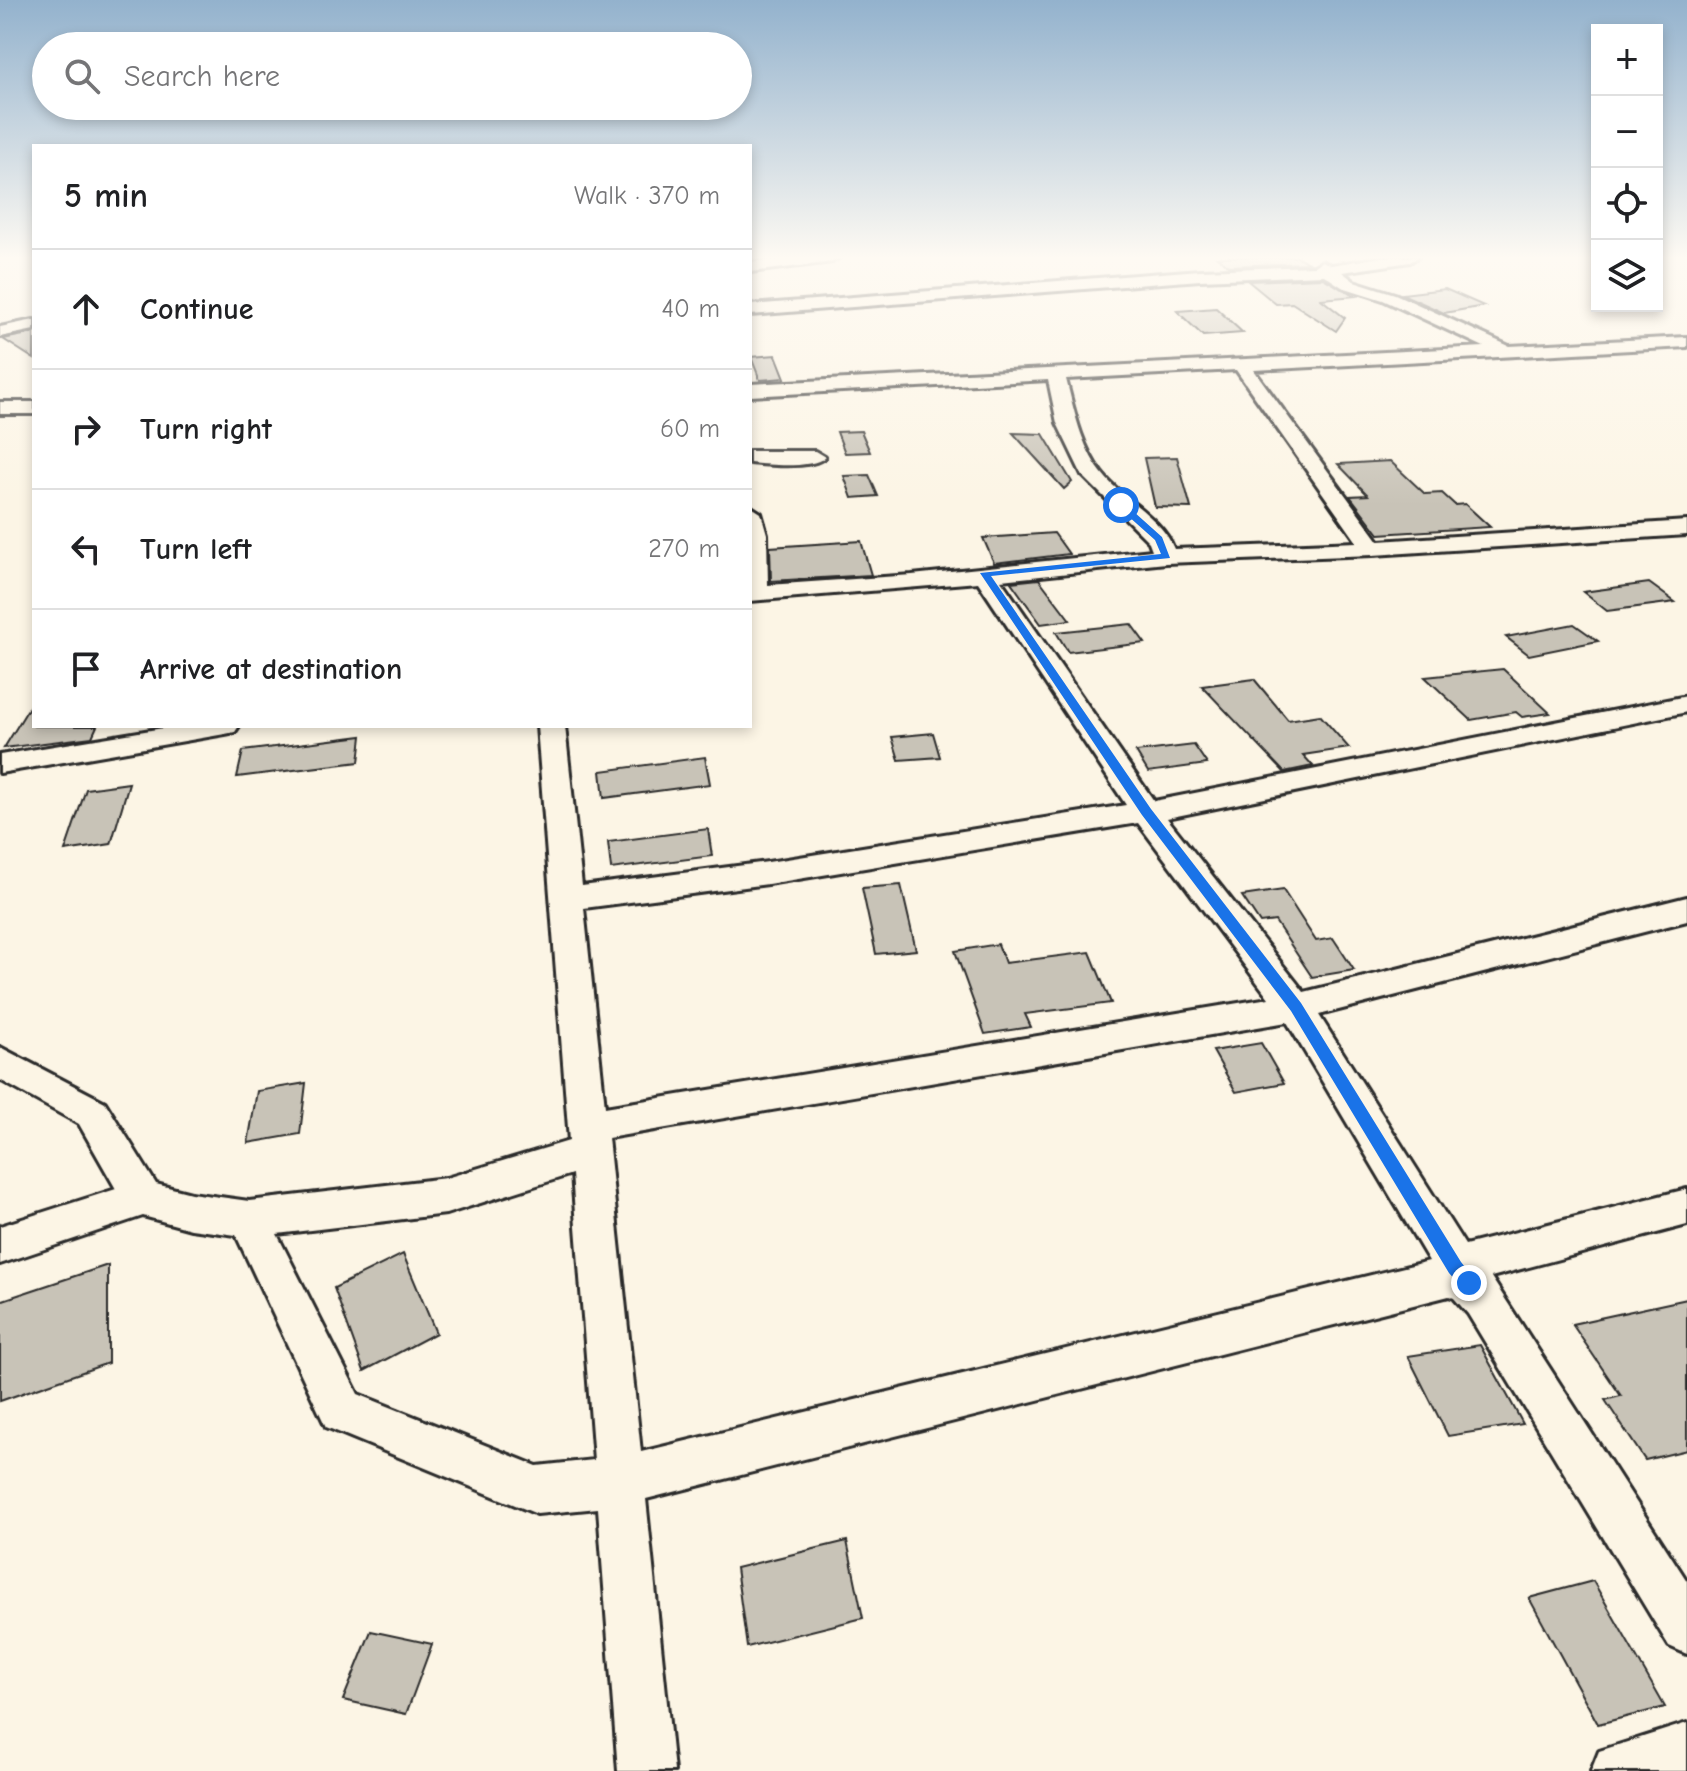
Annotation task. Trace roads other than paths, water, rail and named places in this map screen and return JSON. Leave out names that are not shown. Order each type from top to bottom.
[{"type":"street","points":[[1480,340],[1507,352]]},
{"type":"street","points":[[752,390],[1687,342]]},
{"type":"street","points":[[1240,363],[1373,548]]},
{"type":"street","points":[[1056,375],[1067,423],[1092,475],[1159,539],[1166,556]]},
{"type":"street","points":[[0,408],[32,408]]},
{"type":"street","points":[[752,457],[815,457]]},
{"type":"street","points":[[752,520],[756,534],[753,594],[912,582],[1166,556],[1373,548],[1687,528]]},
{"type":"street","points":[[984,573],[1146,812],[1296,1007],[1687,1628]]},
{"type":"street","points":[[566,899],[768,873],[1146,812],[1687,704]]},
{"type":"street","points":[[0,764],[213,728]]},
{"type":"street","points":[[551,728],[646,1771]]},
{"type":"street","points":[[0,1245],[143,1198],[191,1211],[249,1219],[446,1196],[588,1139],[1296,1007],[1687,909]]},
{"type":"street","points":[[0,1062],[92,1113],[143,1198]]},
{"type":"street","points":[[249,1219],[342,1411],[537,1490],[618,1482],[1462,1275],[1687,1207]]},
{"type":"street","points":[[1619,1771],[1687,1751]]}]
